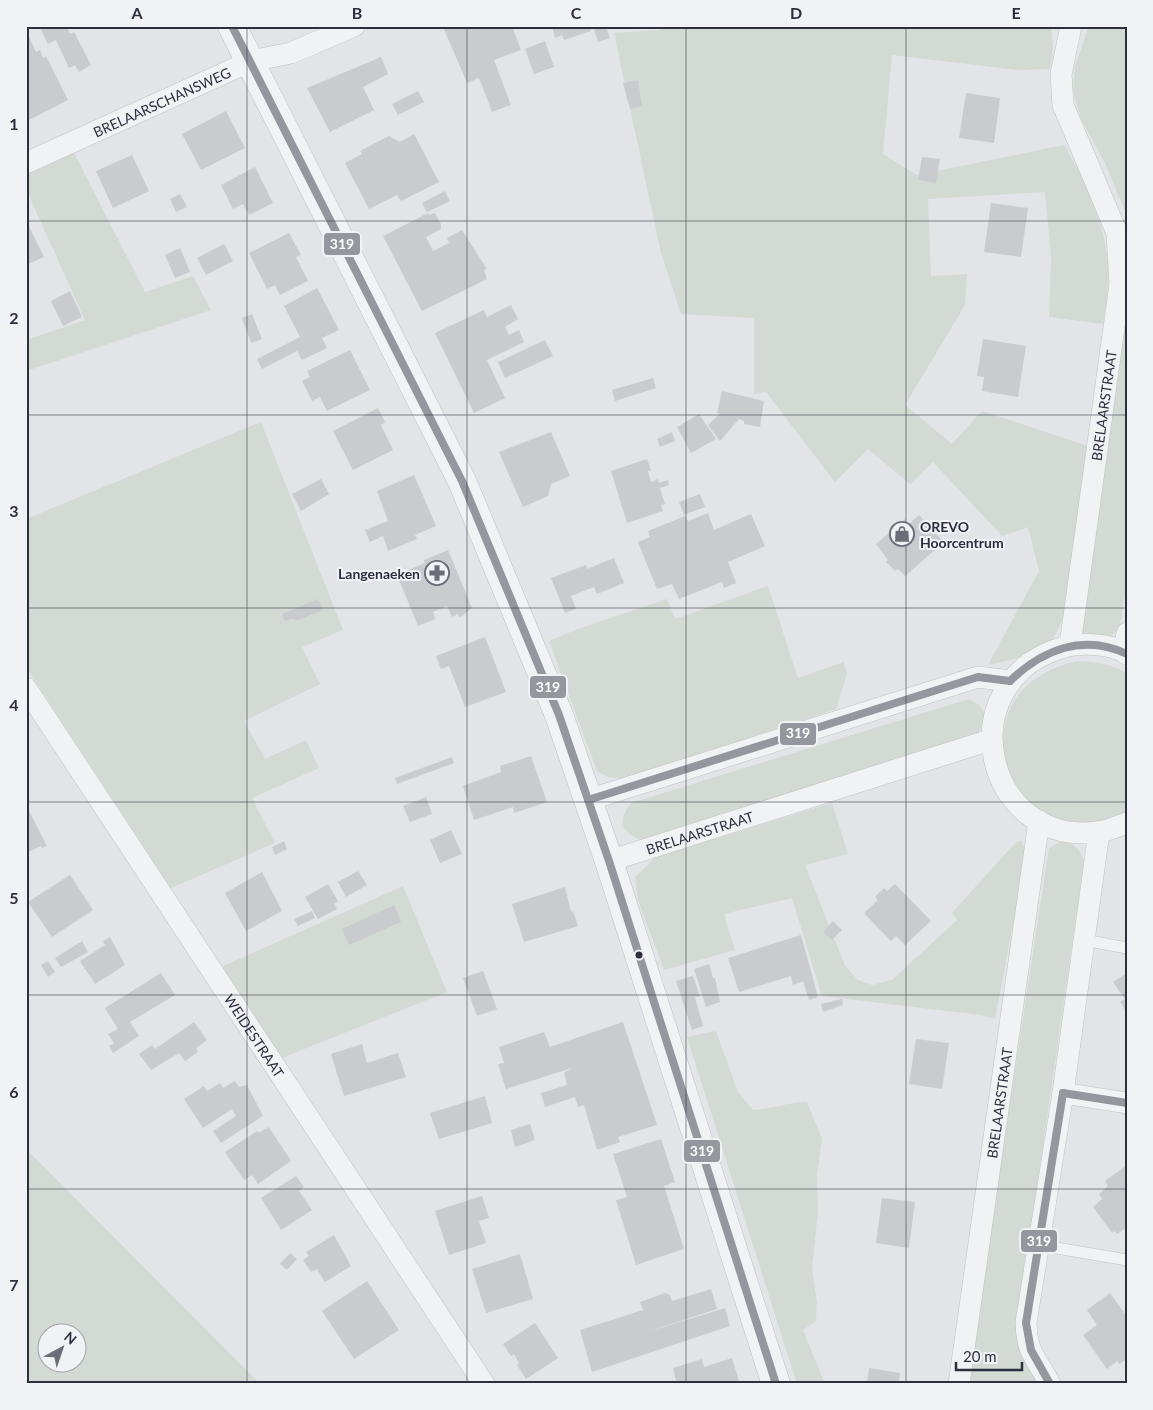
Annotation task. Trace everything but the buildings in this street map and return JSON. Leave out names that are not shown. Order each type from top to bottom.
[{"type":"street","points":[[232,26],[462,480],[559,715],[609,861],[776,1384]]},
{"type":"street","name":"BRELAARSCHANSWEG","points":[[26,162],[250,61],[292,53],[354,26]]},
{"type":"street","name":"BRELAARSTRAAT","points":[[1070,645],[1120,284],[1117,233],[1063,105],[1061,74],[1071,26]]},
{"type":"street","points":[[1126,646],[1070,645],[1045,652],[1026,664],[1010,681],[997,704],[990,740],[994,766],[1004,788],[1019,806],[1040,821],[1073,832],[1099,832],[1127,823]]},
{"type":"street","points":[[588,800],[978,677],[1010,681]]},
{"type":"street","name":"WEIDESTRAAT","points":[[26,688],[484,1384]]},
{"type":"street","name":"BRELAARSTRAAT","points":[[609,861],[990,740]]},
{"type":"street","name":"BRELAARSTRAAT","points":[[959,1384],[1040,821]]},
{"type":"street","points":[[1050,1384],[1032,1357],[1027,1342],[1026,1323],[1063,1092],[1099,832]]},
{"type":"street","points":[[1063,1092],[1127,1104]]},
{"type":"lane","points":[[1084,940],[1127,948]]},
{"type":"lane","points":[[1039,1246],[1127,1260]]},
{"type":"shaded area","points":[[661,26],[1051,26],[1053,49],[1050,69],[1019,70],[892,55],[883,154],[917,175],[1064,145],[1089,192],[1101,227],[1108,262],[1107,296],[1103,324],[1049,317],[1051,257],[1045,192],[928,199],[931,276],[967,274],[965,305],[905,405],[952,444],[982,411],[1088,446],[1077,550],[1066,608],[1058,629],[1049,643],[1043,648],[1020,657],[988,665],[1039,571],[1028,527],[1002,536],[933,462],[910,484],[868,449],[835,482],[766,392],[754,394],[754,318],[681,314],[661,253],[614,33],[661,30]]},
{"type":"shaded area","points":[[1089,26],[1127,26],[1127,216],[1105,163],[1081,119],[1073,89],[1075,66]]},
{"type":"shaded area","points":[[74,153],[145,292],[193,276],[211,310],[26,371],[26,340],[85,320],[26,189],[26,174]]},
{"type":"shaded area","points":[[1127,313],[1127,581],[1120,626],[1107,642],[1084,635],[1079,624]]},
{"type":"shaded area","points":[[261,422],[343,630],[302,647],[320,684],[244,721],[265,759],[306,740],[319,768],[252,798],[275,843],[171,888],[26,667],[26,519]]},
{"type":"shaded area","points":[[768,586],[798,678],[844,662],[847,674],[836,709],[626,779],[608,777],[597,771],[549,641],[578,629],[667,599],[675,619]]},
{"type":"shaded area","points":[[1078,661],[1103,664],[1127,673],[1127,812],[1086,823],[1051,816],[1024,796],[1008,768],[1003,736],[1012,705],[1037,678]]},
{"type":"shaded area","points":[[969,699],[978,704],[985,713],[984,723],[976,735],[641,840],[629,833],[623,825],[624,815],[631,803]]},
{"type":"shaded area","points":[[832,803],[848,854],[805,865],[845,966],[858,980],[872,985],[892,980],[957,920],[952,913],[1016,842],[1022,841],[1026,855],[995,1019],[981,1015],[822,996],[792,898],[724,914],[735,950],[664,970],[638,900],[635,877],[656,857]]},
{"type":"shaded area","points":[[1062,841],[1076,847],[1084,861],[1018,1319],[1040,1384],[967,1384],[1049,848]]},
{"type":"shaded area","points":[[403,886],[447,992],[279,1059],[221,967]]},
{"type":"shaded area","points":[[716,1031],[738,1092],[753,1110],[807,1102],[822,1139],[817,1175],[818,1210],[812,1268],[817,1302],[816,1321],[803,1330],[825,1384],[797,1384],[687,1037]]},
{"type":"shaded area","points":[[26,1149],[260,1384],[26,1384]]},
{"type":"transit line","name":"319","points":[[232,26],[462,481],[559,715],[609,861],[776,1384]]},
{"type":"transit line","name":"319","points":[[1010,681],[1022,670],[1049,653],[1064,648],[1079,645],[1095,645],[1127,654]]},
{"type":"transit line","name":"319","points":[[588,800],[978,677],[1010,681]]},
{"type":"transit line","name":"319","points":[[1063,1093],[1127,1103]]},
{"type":"transit line","name":"319","points":[[1050,1384],[1031,1350],[1026,1323],[1063,1093]]},
{"type":"place","name":"OREVO Hoorcentrum","points":[[902,534]]},
{"type":"place","name":"Langenaeken","points":[[437,573]]}]
